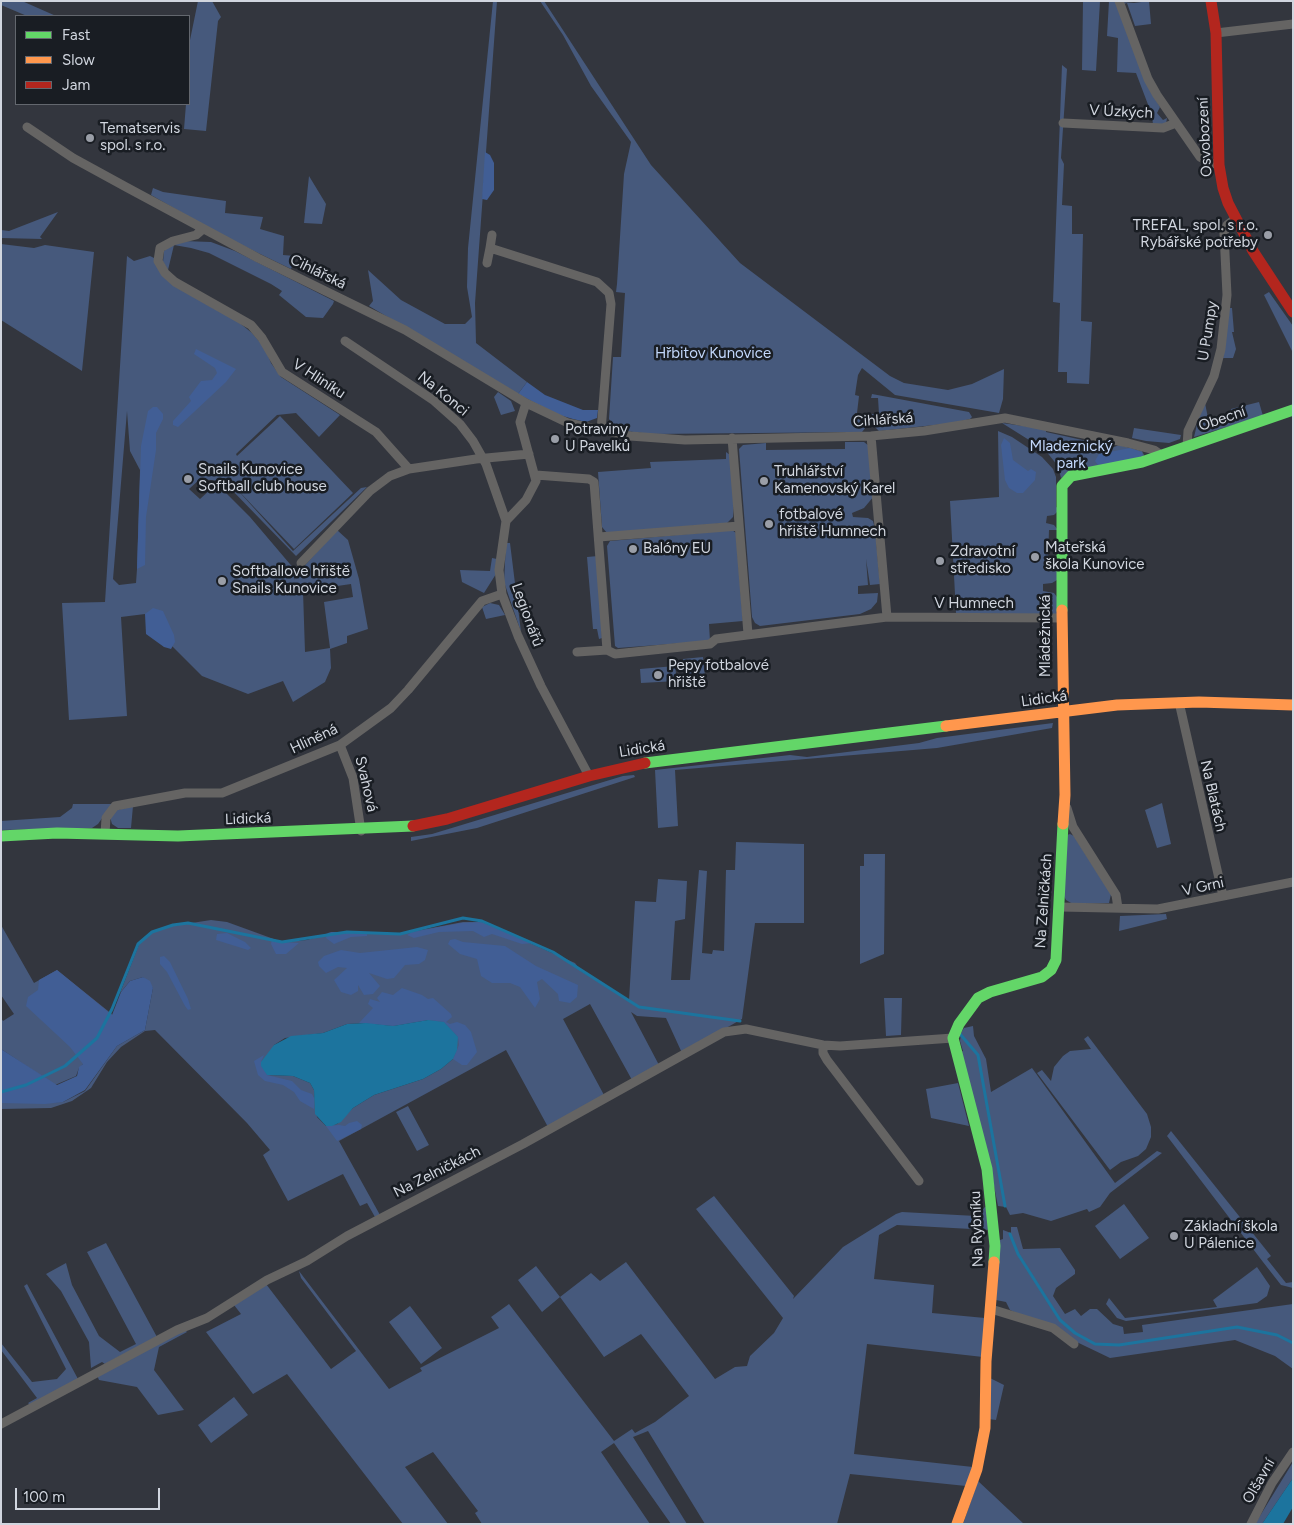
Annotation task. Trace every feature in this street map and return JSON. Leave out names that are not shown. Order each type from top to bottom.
[{"type":"main road","name":"Osvobození","points":[[1211,1],[1216,33],[1219,164],[1223,188],[1236,218],[1266,274],[1293,312]]},
{"type":"main road","name":"Obecní","points":[[1161,455],[1293,410]]},
{"type":"main road","name":"Mládežnická","points":[[1062,712],[1062,486],[1071,476],[1147,460],[1161,455]]},
{"type":"main road","name":"Lidická","points":[[1,836],[44,833],[178,836],[403,828],[433,823],[589,776],[647,763],[1062,712],[1179,702],[1293,705]]},
{"type":"main road","name":"Na Zelničkách","points":[[955,1032],[973,1003],[984,994],[1042,977],[1051,970],[1056,960],[1065,795],[1062,712]]},
{"type":"main road","name":"Na Rybníku","points":[[955,1032],[984,1155],[992,1198],[995,1246],[986,1361],[985,1428],[978,1469],[958,1524]]},
{"type":"street","points":[[1119,1],[1148,79],[1176,124],[1200,157],[1209,162],[1219,164]]},
{"type":"street","points":[[1216,33],[1293,24]]},
{"type":"street","name":"V Úzkých","points":[[1063,123],[1163,128],[1176,124]]},
{"type":"street","name":"Cihlářská","points":[[27,127],[83,164],[203,229],[405,330],[526,404],[560,420],[601,431],[652,439],[871,436],[1011,418],[1128,443],[1154,450],[1161,455]]},
{"type":"street","name":"U Pumpy","points":[[1187,446],[1188,431],[1214,376],[1222,349],[1227,295],[1224,234],[1227,226],[1236,218]]},
{"type":"street","name":"V Hliníku","points":[[203,229],[196,235],[164,245],[159,251],[160,267],[170,278],[251,326],[262,338],[282,372],[376,432],[409,469]]},
{"type":"street","points":[[487,263],[492,235]]},
{"type":"street","points":[[490,248],[593,281],[602,285],[609,292],[611,304],[601,431]]},
{"type":"street","name":"Na Konci","points":[[345,341],[447,411],[467,432],[483,459],[506,521]]},
{"type":"street","points":[[506,521],[531,492],[536,483],[536,475],[520,420],[526,404]]},
{"type":"street","points":[[871,436],[887,617]]},
{"type":"street","points":[[732,438],[748,634]]},
{"type":"street","points":[[301,563],[374,487],[390,476],[409,469],[529,454]]},
{"type":"street","points":[[536,475],[593,480],[607,650]]},
{"type":"street","name":"Legionářů","points":[[506,521],[500,570],[502,594],[518,636],[541,686],[589,776]]},
{"type":"street","points":[[599,537],[739,526]]},
{"type":"street","name":"Hliněná","points":[[105,834],[106,818],[115,806],[185,794],[222,793],[340,745],[390,708],[408,690],[429,668],[466,617],[482,601],[502,594]]},
{"type":"street","name":"V Humnech","points":[[577,652],[607,650],[614,654],[710,644],[716,639],[748,634],[887,617],[1061,618]]},
{"type":"street","name":"Na Blatách","points":[[1179,702],[1222,896]]},
{"type":"street","name":"Svahová","points":[[340,745],[353,778],[361,830]]},
{"type":"street","points":[[1065,795],[1072,825],[1116,895],[1118,908]]},
{"type":"street","name":"V Grni","points":[[1060,907],[1158,909],[1293,882]]},
{"type":"street","name":"Na Zelničkách","points":[[1,1424],[177,1330],[207,1318],[267,1280],[307,1261],[358,1229],[531,1140],[719,1035],[746,1029],[823,1044],[856,1045],[955,1032]]},
{"type":"street","points":[[823,1044],[823,1053],[827,1060],[918,1174]]},
{"type":"street","points":[[991,1308],[1053,1328],[1074,1344]]},
{"type":"street","name":"Olšavní","points":[[1251,1524],[1272,1484],[1293,1452]]},
{"type":"green space","points":[[1,1],[22,1],[54,15],[25,15],[1,5]]},
{"type":"green space","points":[[198,1],[212,1],[221,17],[218,21],[206,131],[184,129],[186,105],[190,105],[190,40]]},
{"type":"green space","points":[[493,1],[497,1],[475,303],[476,343],[527,382],[518,394],[369,306],[373,301],[368,270],[401,300],[445,324],[465,324],[472,317],[467,287],[468,248]]},
{"type":"green space","name":"Hřbitov Kunovice","points":[[540,1],[544,1],[651,165],[740,263],[890,376],[904,383],[948,390],[972,384],[1004,369],[1003,399],[999,413],[895,395],[862,368],[858,375],[855,395],[859,396],[857,413],[855,413],[854,417],[862,418],[866,422],[866,427],[862,432],[651,434],[625,431],[614,426],[609,419],[613,357],[621,357],[625,293],[616,292],[624,174],[631,142],[591,86],[563,35]]},
{"type":"green space","points":[[1083,1],[1100,1],[1096,71],[1082,70]]},
{"type":"green space","points":[[1109,1],[1134,3],[1149,1],[1151,24],[1135,26],[1127,3],[1117,6],[1150,90],[1160,107],[1157,113],[1163,120],[1167,118],[1166,124],[1153,125],[1152,115],[1136,73],[1117,72],[1118,38],[1107,36]]},
{"type":"green space","points":[[1062,65],[1067,69],[1061,158],[1064,164],[1062,205],[1072,206],[1072,234],[1083,234],[1081,321],[1092,322],[1089,384],[1067,383],[1067,372],[1058,372],[1060,303],[1053,302]]},
{"type":"green space","points":[[309,176],[326,204],[322,224],[304,223]]},
{"type":"green space","points":[[153,188],[163,192],[226,201],[225,213],[263,217],[260,229],[284,236],[283,255],[295,256],[291,269],[219,234],[151,195]]},
{"type":"green space","points":[[58,212],[40,237],[42,239],[1,238],[1,230],[9,231]]},
{"type":"green space","points":[[183,241],[211,242],[235,251],[334,301],[333,304],[323,318],[306,317],[279,295],[282,291],[271,284],[209,253],[191,248],[174,245],[168,270],[163,262],[164,251],[168,247]]},
{"type":"green space","points":[[1,244],[34,248],[45,245],[94,252],[82,371],[1,320]]},
{"type":"green space","points":[[127,256],[134,261],[150,256],[154,258],[164,276],[176,287],[236,320],[252,333],[265,348],[271,363],[281,377],[340,415],[319,437],[296,413],[277,415],[236,454],[237,456],[280,416],[353,493],[294,549],[233,485],[293,551],[361,488],[367,487],[296,556],[221,481],[200,479],[189,489],[200,499],[211,489],[221,488],[250,517],[295,570],[294,580],[296,575],[337,530],[348,540],[359,579],[368,629],[347,636],[347,643],[330,649],[331,668],[325,682],[293,702],[283,681],[248,694],[202,676],[152,626],[145,614],[121,617],[127,716],[69,720],[62,603],[105,602]],"holes":[[[127,411],[130,451],[140,470],[137,569],[136,583],[119,585],[113,579]],[[351,584],[353,597],[324,602],[330,648],[305,652],[303,591]]]},
{"type":"green space","points":[[1269,292],[1293,326],[1293,353],[1264,295]]},
{"type":"green space","points":[[1229,308],[1232,308],[1234,332],[1232,332],[1236,349],[1233,358],[1223,358]]},
{"type":"green space","points":[[498,392],[511,401],[515,411],[501,415],[494,397]]},
{"type":"green space","points":[[872,394],[969,412],[972,417],[953,423],[879,431],[873,425],[872,414],[879,414],[878,398],[871,398]]},
{"type":"green space","points":[[1259,402],[1263,416],[1194,437],[1199,416],[1205,403],[1210,428],[1233,421],[1231,409]]},
{"type":"green space","name":"Mladeznický park","points":[[1002,423],[1046,429],[1046,432],[1114,447],[1119,445],[1142,451],[1144,455],[1143,458],[1067,474],[1061,478],[1058,466],[1045,450]]},
{"type":"green space","points":[[1134,428],[1181,435],[1180,439],[1169,443],[1146,441],[1132,438]]},
{"type":"green space","points":[[998,431],[1012,437],[1042,457],[1053,469],[1056,477],[1056,507],[1058,511],[1054,515],[1047,516],[1046,523],[1054,525],[1058,530],[1049,530],[1048,559],[1057,560],[1057,580],[1052,583],[1043,584],[1043,591],[1054,593],[1057,597],[1057,614],[1055,615],[956,613],[950,501],[999,497]]},
{"type":"green space","points":[[845,442],[864,442],[869,446],[874,496],[864,508],[852,513],[853,517],[868,518],[873,521],[880,584],[870,585],[866,559],[868,585],[858,586],[858,594],[878,593],[877,602],[871,609],[860,614],[760,626],[755,623],[752,617],[739,449],[743,445],[766,443],[766,450],[845,449]]},
{"type":"green space","points":[[726,452],[730,455],[734,503],[733,517],[727,523],[607,533],[602,527],[598,472],[651,468],[650,462],[726,459]]},
{"type":"green space","points":[[732,530],[736,533],[743,621],[709,624],[710,641],[618,648],[615,646],[607,546],[610,541]]},
{"type":"green space","points":[[506,543],[510,543],[521,632],[504,582]]},
{"type":"green space","points":[[598,556],[602,638],[599,639],[597,629],[593,629],[587,557]]},
{"type":"green space","points":[[492,558],[497,559],[496,574],[484,593],[462,582],[460,570],[490,571]]},
{"type":"green space","points":[[490,603],[499,605],[505,615],[486,619],[482,607]]},
{"type":"green space","points":[[703,657],[705,676],[693,677],[693,683],[686,683],[683,659]]},
{"type":"green space","name":"Pepy fotbalové hřiště","points":[[675,666],[677,681],[641,683],[640,669]]},
{"type":"green space","points":[[1053,723],[1052,728],[937,748],[675,770],[678,826],[658,828],[655,770],[790,755],[807,757]]},
{"type":"green space","points":[[634,775],[635,777],[477,828],[411,841],[411,837],[432,834],[623,776]]},
{"type":"green space","points":[[1162,803],[1171,844],[1157,848],[1145,810]]},
{"type":"green space","points":[[73,804],[112,804],[98,824],[92,828],[1,830],[1,821],[60,817],[72,808]]},
{"type":"green space","points":[[133,806],[131,828],[118,828],[112,824],[110,817],[117,810]]},
{"type":"green space","points":[[1067,835],[1074,836],[1111,894],[1109,903],[1073,904],[1066,900],[1064,896]]},
{"type":"green space","points":[[736,842],[804,844],[804,923],[755,923],[742,1019],[682,1053],[666,1018],[637,1016],[631,1012],[659,1065],[632,1080],[590,1004],[563,1019],[604,1095],[548,1127],[506,1050],[339,1141],[380,1215],[375,1217],[367,1203],[360,1206],[343,1174],[288,1201],[263,1155],[270,1150],[247,1123],[155,1030],[145,1031],[121,1047],[107,1062],[91,1088],[72,1101],[51,1108],[1,1109],[1,1103],[63,1102],[85,1091],[117,1046],[145,1030],[153,988],[143,977],[130,981],[120,993],[140,942],[150,933],[172,926],[211,920],[227,922],[282,942],[307,940],[332,932],[400,934],[463,922],[482,922],[575,963],[581,971],[629,1000],[635,901],[656,902],[658,879],[687,881],[685,919],[675,921],[671,980],[690,980],[699,870],[707,871],[702,953],[712,954],[713,950],[724,951],[726,870],[735,870]],"holes":[[[428,1020],[453,1059],[441,1069],[423,1079],[374,1095],[353,1108],[337,1124],[326,1126],[317,1117],[314,1090],[310,1083],[293,1076],[267,1075],[274,1045],[285,1038],[323,1033],[347,1024],[366,1023],[393,1026]]]},
{"type":"green space","points":[[864,854],[885,854],[884,954],[860,964],[860,866],[864,866]]},
{"type":"green space","points":[[1166,914],[1167,919],[1119,931],[1120,916]]},
{"type":"green space","points":[[1,925],[34,983],[57,970],[113,1015],[95,1052],[79,1068],[76,1076],[55,1085],[1,1049],[1,1018],[3,1021],[14,1014],[1,995]]},
{"type":"green space","points":[[884,998],[902,998],[901,1035],[886,1036]]},
{"type":"green space","points":[[973,1026],[974,1036],[986,1059],[991,1092],[1032,1068],[1115,1183],[1157,1151],[1162,1153],[1110,1193],[1100,1207],[1089,1212],[1087,1209],[1051,1221],[1023,1213],[1010,1215],[1006,1207],[998,1206],[986,1146],[961,1052],[963,1051],[960,1041],[961,1033],[964,1028]]},
{"type":"green space","points":[[1088,1036],[1147,1114],[1151,1127],[1151,1137],[1146,1149],[1138,1156],[1121,1162],[1110,1170],[1037,1073],[1042,1070],[1051,1081],[1054,1067],[1063,1056],[1070,1051],[1091,1049],[1084,1039]]},
{"type":"green space","points":[[958,1083],[969,1126],[931,1118],[926,1089]]},
{"type":"green space","points":[[408,1106],[429,1145],[417,1151],[396,1112]]},
{"type":"green space","points":[[1171,1131],[1271,1256],[1267,1259],[1286,1283],[1293,1282],[1293,1288],[1281,1285],[1263,1262],[1167,1136]]},
{"type":"green space","points":[[714,1196],[794,1296],[793,1299],[843,1247],[896,1214],[902,1212],[976,1216],[985,1207],[989,1208],[990,1230],[897,1225],[879,1235],[874,1279],[934,1285],[932,1313],[985,1318],[983,1357],[867,1344],[854,1454],[973,1467],[966,1486],[850,1474],[837,1524],[705,1524],[648,1431],[633,1437],[687,1524],[671,1524],[614,1443],[601,1452],[650,1524],[482,1524],[475,1513],[478,1511],[433,1452],[405,1467],[448,1524],[403,1524],[287,1374],[253,1394],[206,1332],[241,1314],[234,1305],[266,1284],[331,1369],[356,1351],[301,1278],[299,1271],[389,1389],[422,1371],[420,1368],[499,1328],[491,1317],[509,1304],[614,1441],[632,1429],[635,1433],[655,1422],[689,1396],[641,1334],[604,1357],[560,1297],[591,1273],[600,1281],[626,1262],[715,1379],[735,1367],[747,1366],[750,1356],[774,1333],[783,1318],[696,1209]]},
{"type":"green space","points":[[1124,1204],[1149,1238],[1120,1259],[1095,1226]]},
{"type":"green space","points":[[1011,1227],[1017,1227],[1023,1249],[1060,1248],[1075,1270],[1075,1274],[1056,1288],[1053,1296],[1065,1314],[1075,1309],[1081,1316],[1090,1309],[1097,1309],[1113,1324],[1123,1327],[1124,1334],[1143,1332],[1142,1325],[1293,1304],[1293,1369],[1275,1356],[1235,1340],[1110,1358],[1010,1310],[1006,1302],[996,1300],[1000,1240],[1003,1239],[1003,1230],[1011,1233]]},
{"type":"green space","points":[[106,1243],[157,1337],[105,1364],[102,1362],[91,1368],[89,1342],[61,1291],[46,1274],[66,1263],[72,1285],[99,1336],[120,1352],[136,1344],[87,1252]]},
{"type":"green space","points":[[536,1266],[560,1297],[542,1312],[518,1280]]},
{"type":"green space","points":[[1257,1267],[1270,1286],[1267,1296],[1257,1303],[1126,1321],[1117,1318],[1106,1304],[1109,1298],[1125,1318],[1217,1307],[1213,1300]]},
{"type":"green space","points":[[27,1284],[78,1379],[30,1405],[28,1403],[37,1398],[1,1350],[1,1343],[32,1382],[57,1379],[66,1369],[24,1286]]},
{"type":"green space","points":[[410,1306],[442,1348],[421,1364],[389,1322]]},
{"type":"green space","points":[[185,1330],[187,1332],[159,1347],[154,1370],[184,1410],[158,1415],[137,1387],[99,1380],[97,1375]]},
{"type":"green space","points":[[990,1378],[1004,1385],[996,1420],[989,1419]]},
{"type":"green space","points":[[234,1397],[248,1415],[211,1443],[198,1425]]},
{"type":"green space","points":[[1293,1462],[1293,1478],[1262,1524],[1255,1524]]},
{"type":"green space","points":[[978,1481],[1024,1524],[963,1524]]},
{"type":"shaded area","points":[[485,152],[490,155],[494,163],[494,190],[487,200],[482,199]]},
{"type":"shaded area","points":[[196,349],[236,369],[226,382],[178,427],[173,425],[173,421],[191,401],[189,397],[201,381],[212,380],[217,373],[215,368],[194,354]]},
{"type":"shaded area","points":[[527,382],[545,395],[583,410],[598,410],[597,418],[586,422],[556,414],[518,394]]},
{"type":"shaded area","points":[[153,407],[157,407],[163,414],[163,419],[156,433],[156,450],[146,517],[145,565],[137,569],[141,446],[148,411]]},
{"type":"shaded area","points":[[1004,438],[1010,443],[1013,460],[1028,471],[1031,469],[1036,472],[1035,480],[1023,493],[1017,493],[1009,488],[1005,480],[1001,445]]},
{"type":"shaded area","points":[[1130,448],[1142,452],[1143,458],[1098,465],[1095,461],[1099,454]]},
{"type":"shaded area","points":[[153,608],[163,611],[174,635],[175,642],[171,649],[164,647],[146,634],[145,614]]},
{"type":"shaded area","points":[[482,922],[533,943],[522,944],[492,934],[484,937],[473,931],[439,932],[414,938],[407,935],[412,932],[461,923]]},
{"type":"shaded area","points":[[227,933],[245,942],[251,948],[248,950],[216,940],[217,934]]},
{"type":"shaded area","points":[[328,933],[367,933],[367,936],[351,937],[334,944],[326,938]]},
{"type":"shaded area","points":[[272,939],[281,942],[299,943],[286,954],[276,954],[271,944]]},
{"type":"shaded area","points":[[455,939],[463,942],[505,946],[536,966],[578,985],[577,997],[570,1003],[559,1001],[558,994],[542,979],[537,982],[540,999],[535,1008],[520,987],[510,983],[492,983],[481,976],[477,959],[460,954],[448,944],[450,940]]},
{"type":"shaded area","points":[[417,947],[428,950],[425,960],[419,964],[405,965],[394,978],[387,979],[369,973],[380,986],[373,994],[364,995],[358,985],[358,991],[351,995],[341,992],[334,980],[347,968],[338,967],[326,973],[319,966],[318,962],[324,956],[341,950],[360,953]]},
{"type":"shaded area","points":[[164,956],[170,962],[191,1009],[188,1010],[185,1006],[167,972],[160,964],[160,957]]},
{"type":"shaded area","points":[[57,970],[112,1015],[121,992],[130,981],[143,977],[150,981],[153,988],[145,1030],[117,1046],[85,1090],[63,1102],[45,1104],[1,1103],[1,1049],[57,1085],[77,1076],[79,1067],[83,1064],[70,1047],[26,1006],[28,997],[38,990],[39,980]]},
{"type":"shaded area","points":[[402,988],[428,999],[433,998],[451,1014],[452,1017],[446,1022],[450,1024],[457,1022],[465,1025],[471,1032],[477,1052],[467,1065],[462,1065],[453,1059],[459,1045],[458,1037],[444,1022],[428,1020],[393,1026],[359,1023],[373,1008],[368,1004],[370,999],[380,1002],[377,998],[382,992],[393,995]]},
{"type":"shaded area","points":[[428,1020],[444,1022],[458,1037],[457,1050],[453,1059],[441,1069],[423,1079],[374,1095],[353,1108],[341,1122],[332,1126],[326,1126],[315,1114],[314,1090],[310,1083],[293,1076],[267,1075],[261,1066],[261,1062],[274,1045],[291,1036],[323,1033],[347,1024],[366,1023],[393,1026]]},
{"type":"shaded area","points":[[264,1055],[261,1062],[267,1075],[292,1081],[301,1090],[312,1094],[314,1109],[300,1101],[294,1092],[283,1085],[265,1081],[258,1075],[254,1061]]},
{"type":"shaded area","points":[[357,1121],[362,1125],[361,1129],[337,1141],[326,1126],[345,1126]]},
{"type":"shaded area","points":[[1293,1478],[1293,1507],[1283,1524],[1262,1524]]},
{"type":"waterway","points":[[1,1092],[26,1085],[65,1066],[97,1038],[112,1009],[138,944],[152,932],[173,925],[188,923],[282,942],[347,932],[400,934],[463,918],[482,921],[553,952],[639,1007],[740,1021]]},
{"type":"waterway","points":[[960,1034],[978,1055],[1005,1206]]},
{"type":"waterway","points":[[1010,1234],[1018,1254],[1060,1320],[1075,1333],[1095,1344],[1119,1345],[1237,1327],[1277,1335],[1293,1343]]},
{"type":"traffic: fast","points":[[1062,610],[1062,486],[1071,476],[1142,462],[1293,410]]},
{"type":"traffic: fast","points":[[645,763],[946,726]]},
{"type":"traffic: fast","points":[[994,1262],[995,1246],[987,1169],[953,1038],[959,1024],[978,998],[990,992],[1042,977],[1051,970],[1056,960],[1063,824]]},
{"type":"traffic: fast","points":[[1,836],[57,833],[178,836],[413,826]]},
{"type":"traffic: slow","points":[[1062,610],[1065,795],[1063,824]]},
{"type":"traffic: slow","points":[[946,726],[1117,705],[1199,702],[1293,705]]},
{"type":"traffic: slow","points":[[957,1524],[977,1469],[985,1428],[986,1361],[994,1262]]},
{"type":"traffic: jam","points":[[1211,1],[1216,33],[1219,165],[1223,188],[1228,203],[1253,251],[1293,312]]},
{"type":"traffic: jam","points":[[413,826],[447,819],[589,776],[645,763]]},
{"type":"place","name":"Tematservis spol. s r.o.","points":[[90,138]]},
{"type":"place","name":"TREFAL, spol. s r.o. Rybářské potřeby","points":[[1268,235]]},
{"type":"place","name":"Potraviny U Pavelků","points":[[555,439]]},
{"type":"place","name":"Snails Kunovice Softball club house","points":[[188,479]]},
{"type":"place","name":"Truhlářství Kamenovský Karel","points":[[764,481]]},
{"type":"place","name":"fotbalové hřiště Humnech","points":[[769,524]]},
{"type":"place","name":"Balóny EU","points":[[633,549]]},
{"type":"place","name":"Mateřská škola Kunovice","points":[[1035,557]]},
{"type":"place","name":"Zdravotní středisko","points":[[940,561]]},
{"type":"place","name":"Softballove hřiště Snails Kunovice","points":[[222,581]]},
{"type":"place","name":"Pepy fotbalové hřiště","points":[[658,675]]},
{"type":"place","name":"Základní škola U Pálenice","points":[[1174,1236]]}]
